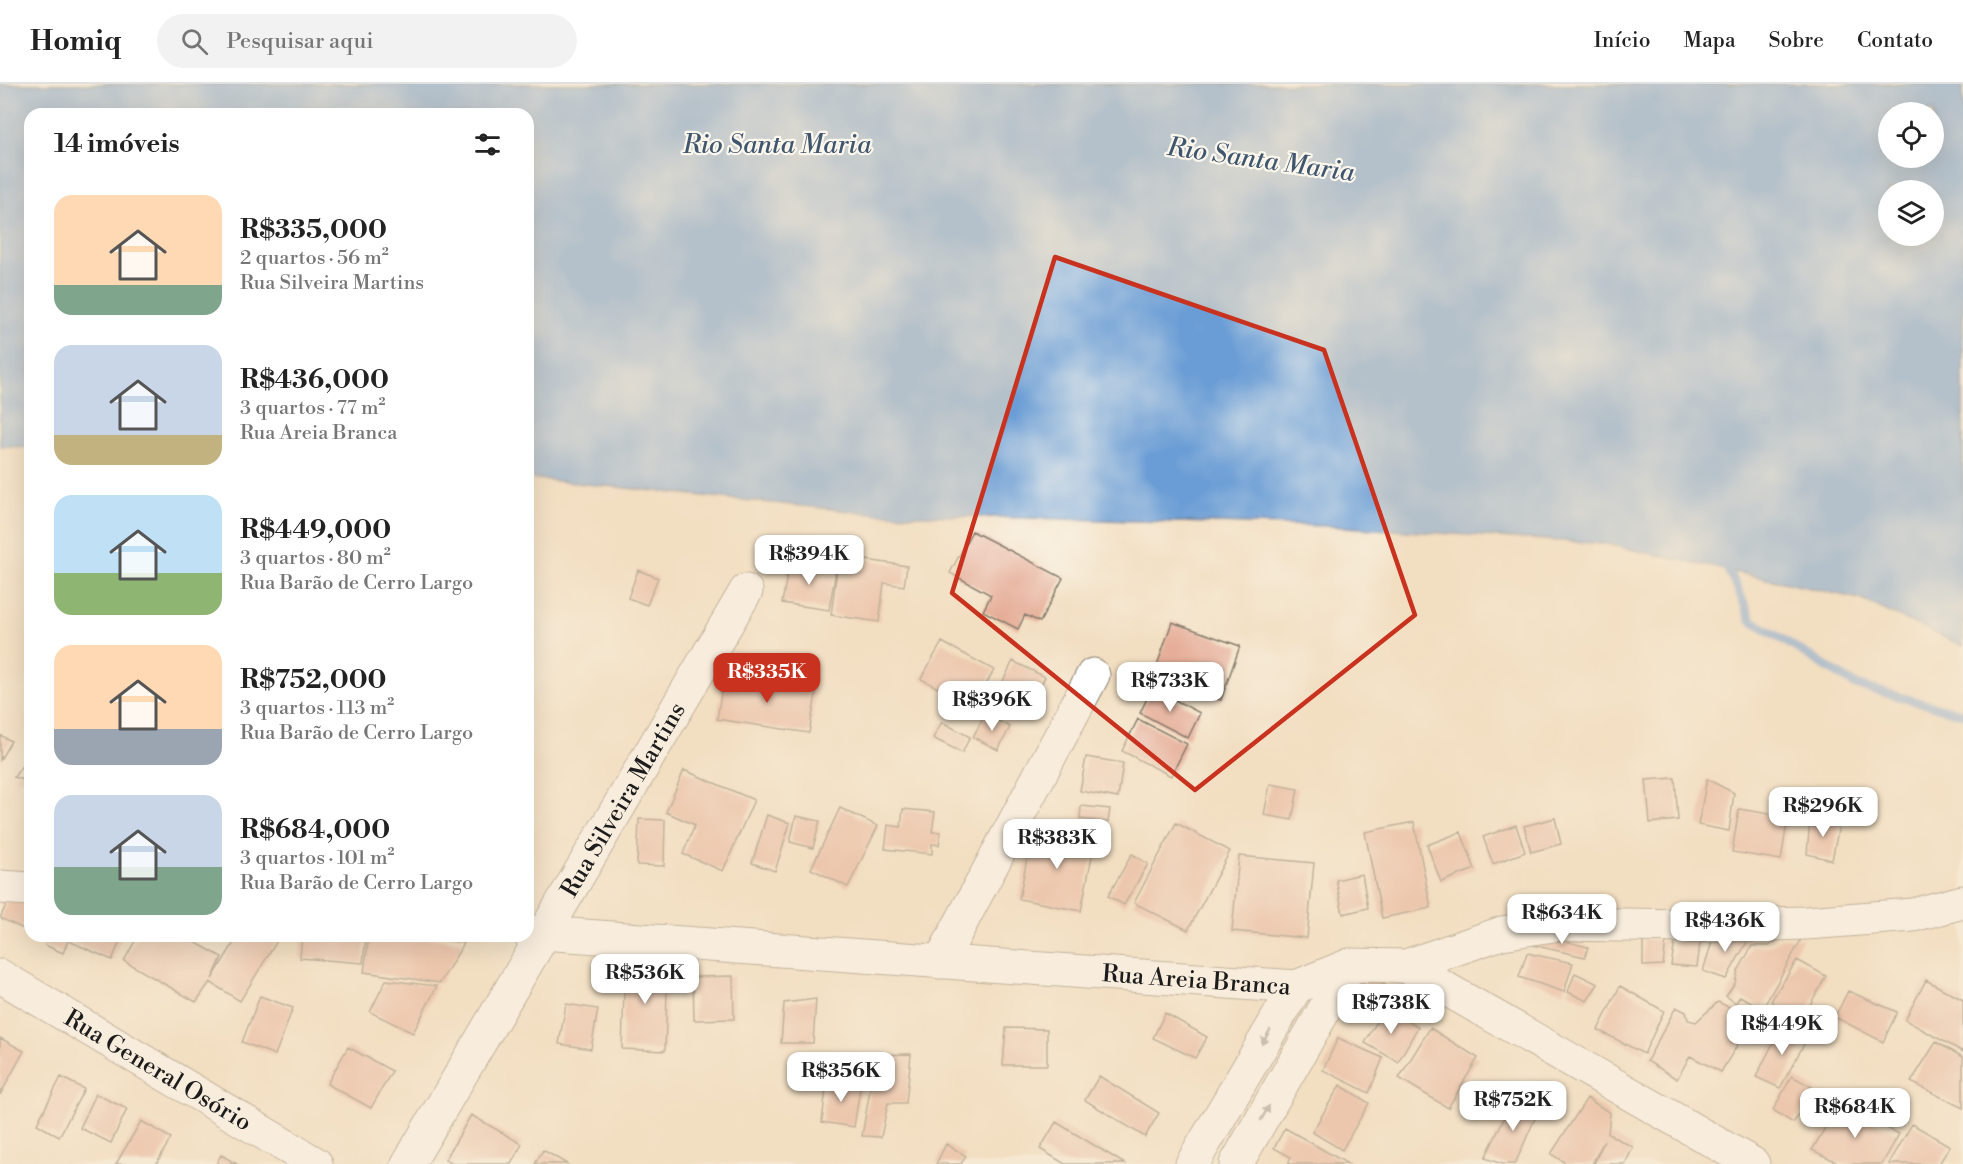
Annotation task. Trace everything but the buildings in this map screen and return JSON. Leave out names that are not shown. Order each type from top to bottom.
[{"type":"street","name":"Rua Silveira Martins","points":[[536,933],[746,591]]},
{"type":"street","points":[[940,962],[1093,675]]},
{"type":"street","points":[[0,887],[24,889]]},
{"type":"street","name":"Rua Areia Branca","points":[[536,933],[1296,987],[1350,965],[1406,966],[1502,933],[1558,924],[1689,926],[1806,923],[1913,915],[1963,902]]},
{"type":"street","name":"Rua Silveira Martins","points":[[408,1164],[531,942]]},
{"type":"street","points":[[1236,1164],[1350,965]]},
{"type":"street","points":[[1406,966],[1753,1164]]},
{"type":"street","name":"Rua General Osório","points":[[0,976],[316,1164]]},
{"type":"street","points":[[1192,1164],[1296,987]]},
{"type":"highlighted area","points":[[1055,257],[1324,350],[1415,615],[1195,790],[952,593]]},
{"type":"water","name":"Rio Santa Maria","points":[[0,84],[1963,84],[1963,646],[1860,599],[1606,544],[1330,526],[880,514],[534,479],[534,108],[24,108],[24,447],[0,446]]},
{"type":"waterway","points":[[1723,561],[1751,620],[1856,685],[1963,714]]}]
